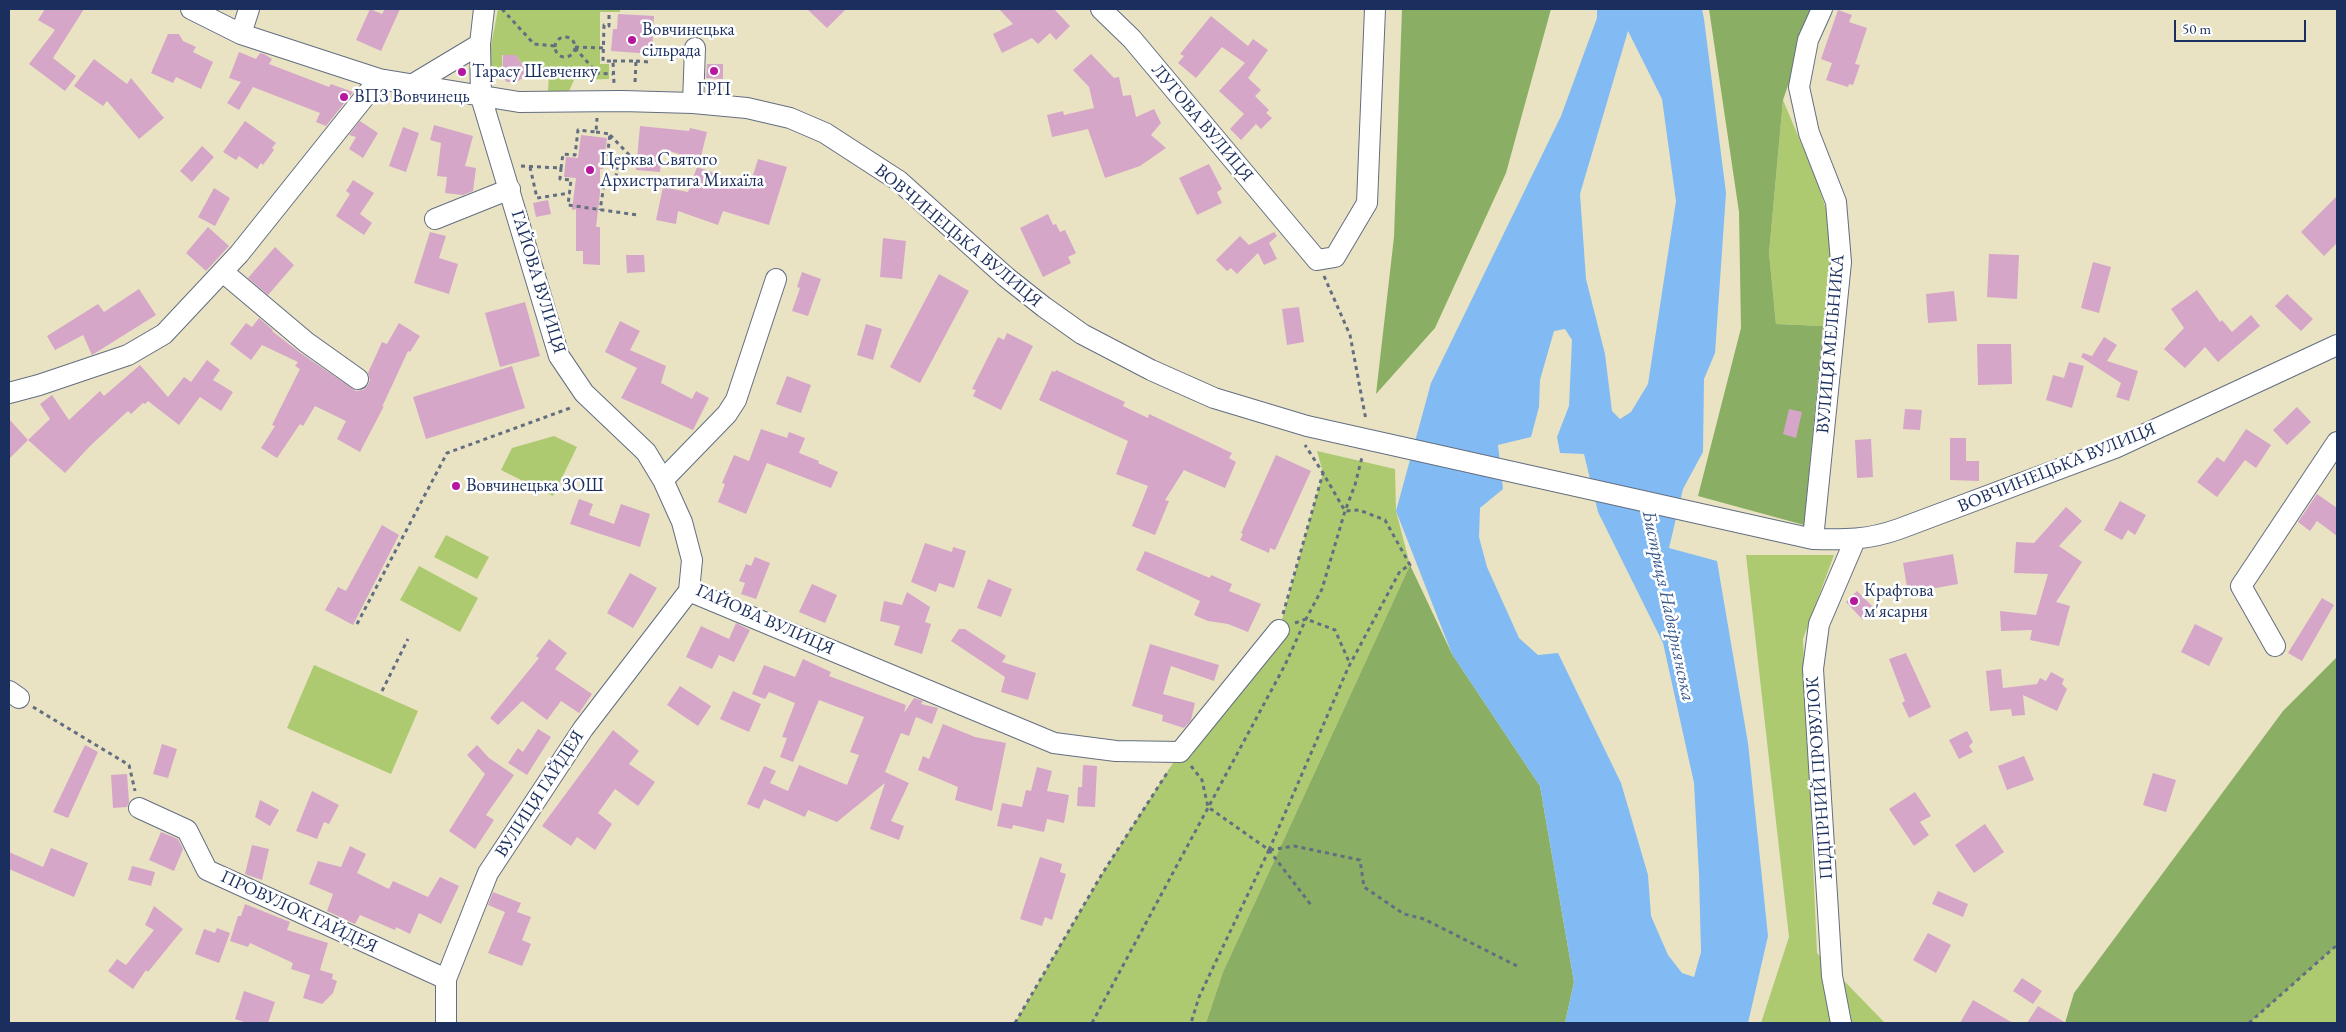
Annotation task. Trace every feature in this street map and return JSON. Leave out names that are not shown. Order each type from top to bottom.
[{"type":"street","name":"ВОВЧИНЕЦЬКА ВУЛИЦЯ","points":[[191,9],[240,34],[379,78],[415,83],[481,97],[519,102],[628,101],[693,103],[747,108],[790,118],[825,133],[899,182],[1006,277],[1082,334],[1151,370],[1214,398],[1307,426],[1813,539],[1855,540],[1899,529],[2115,448],[2337,346]]},
{"type":"street","points":[[240,34],[250,9]]},
{"type":"street","name":"ГАЙОВА ВУЛИЦЯ","points":[[484,9],[480,44],[481,97],[559,356],[584,393],[646,452],[663,480],[682,522],[692,560],[689,591],[1054,743],[1116,751],[1180,752]]},
{"type":"street","name":"ЛУГОВА ВУЛИЦЯ","points":[[1101,9],[1132,39],[1316,260]]},
{"type":"street","points":[[1316,260],[1335,257],[1368,203],[1375,9]]},
{"type":"street","name":"ВУЛИЦЯ МЕЛЬНИКА","points":[[1813,539],[1841,262],[1836,202],[1809,132],[1799,87],[1808,40],[1822,9]]},
{"type":"street","points":[[415,83],[480,44]]},
{"type":"street","points":[[693,103],[695,48]]},
{"type":"street","points":[[9,392],[39,385],[128,355],[164,334],[223,272],[379,78]]},
{"type":"street","points":[[435,219],[510,189]]},
{"type":"street","points":[[223,272],[306,342],[358,378]]},
{"type":"street","points":[[663,480],[727,414],[736,400],[776,279]]},
{"type":"street","points":[[2275,646],[2241,586],[2337,442]]},
{"type":"street","name":"ПІДГІРНИЙ ПРОВУЛОК","points":[[1841,1023],[1832,976],[1813,669],[1819,624],[1855,540]]},
{"type":"street","name":"ВУЛИЦЯ ГАЙДЕЯ","points":[[446,1023],[446,979],[488,873],[583,729],[689,591]]},
{"type":"street","points":[[1180,752],[1279,630]]},
{"type":"street","name":"ПРОВУЛОК ГАЙДЕЯ","points":[[139,808],[187,830],[207,870],[446,979]]},
{"type":"path","points":[[502,9],[534,44],[555,46]]},
{"type":"path","points":[[609,15],[609,26],[604,25],[603,61],[649,62]]},
{"type":"path","points":[[575,47],[570,55],[564,57],[556,52],[555,46],[561,38],[567,37],[573,41],[575,47],[597,74],[613,74]]},
{"type":"path","points":[[575,47],[604,48]]},
{"type":"path","points":[[613,61],[613,83],[628,101]]},
{"type":"path","points":[[628,101],[636,61]]},
{"type":"path","points":[[596,132],[598,101]]},
{"type":"path","points":[[636,162],[610,134],[578,130],[575,155],[563,154],[560,179],[571,180],[568,205],[636,215]]},
{"type":"path","points":[[600,210],[604,185],[615,186],[618,160],[607,159],[610,134]]},
{"type":"path","points":[[503,166],[561,168]]},
{"type":"path","points":[[530,167],[537,198],[570,193]]},
{"type":"path","points":[[1316,260],[1350,334],[1366,423]]},
{"type":"path","points":[[357,624],[447,453],[572,408],[584,393]]},
{"type":"path","points":[[1092,1023],[1286,665],[1306,619],[1322,589],[1344,511],[1356,485],[1362,456]]},
{"type":"path","points":[[1279,630],[1323,472]]},
{"type":"path","points":[[1192,1023],[1199,997],[1269,850],[1350,664],[1400,571],[1410,564],[1385,520],[1359,510],[1344,511]]},
{"type":"path","points":[[1306,619],[1335,630],[1350,664]]},
{"type":"path","points":[[382,691],[408,639]]},
{"type":"path","points":[[14,695],[129,765],[139,808]]},
{"type":"path","points":[[1014,1023],[1102,874],[1180,752],[1202,780],[1208,807],[1269,850],[1311,905]]},
{"type":"path","points":[[1269,850],[1294,846],[1360,860],[1364,887],[1404,914],[1424,919],[1519,968]]},
{"type":"path","points":[[2249,1023],[2337,945]]},
{"type":"green space","points":[[498,9],[620,9],[620,12],[600,12],[600,64],[609,64],[609,79],[574,80],[569,91],[548,91],[549,74],[528,73],[516,55],[502,55],[502,77],[499,77],[488,62]]},
{"type":"green space","points":[[1402,9],[1551,9],[1506,173],[1435,328],[1376,394],[1394,237]]},
{"type":"green space","points":[[1709,9],[1814,9],[1783,100],[1769,253],[1776,324],[1823,326],[1804,525],[1698,496],[1741,328],[1739,212]]},
{"type":"green space","points":[[1783,100],[1815,176],[1832,227],[1834,286],[1823,326],[1776,324],[1769,253]]},
{"type":"green space","points":[[554,436],[577,447],[553,496],[501,470],[512,448]]},
{"type":"green space","points":[[1317,451],[1395,469],[1396,511],[1410,565],[1223,972],[1206,1023],[1015,1023],[1102,874],[1180,752],[1279,630],[1323,473]]},
{"type":"green space","points":[[446,535],[489,557],[477,579],[434,557]]},
{"type":"green space","points":[[1746,555],[1834,555],[1803,639],[1817,953],[1885,1023],[1761,1023],[1789,937]]},
{"type":"green space","points":[[1410,565],[1452,654],[1540,786],[1574,982],[1565,1023],[1206,1023],[1223,972]]},
{"type":"green space","points":[[419,566],[478,598],[460,632],[400,600]]},
{"type":"green space","points":[[2337,657],[2337,945],[2249,1023],[2065,1023],[2074,993],[2283,711]]},
{"type":"green space","points":[[314,665],[418,711],[391,774],[287,728]]},
{"type":"green space","points":[[2337,945],[2337,1023],[2248,1023]]},
{"type":"water","name":"Бистриця Надвірнянська","points":[[1597,9],[1702,9],[1704,19],[1726,193],[1715,353],[1704,379],[1703,452],[1683,489],[1669,548],[1717,561],[1748,743],[1768,936],[1748,1023],[1565,1023],[1574,982],[1540,786],[1452,654],[1396,511],[1431,383],[1561,116],[1597,18]],"holes":[[[1628,31],[1662,99],[1676,201],[1648,384],[1631,412],[1620,419],[1612,411],[1605,354],[1586,279],[1580,194]],[[1565,329],[1572,340],[1569,406],[1557,437],[1560,453],[1584,454],[1598,512],[1663,643],[1694,783],[1701,952],[1694,977],[1682,973],[1668,955],[1651,916],[1648,875],[1621,783],[1558,653],[1538,655],[1519,638],[1487,567],[1479,537],[1480,508],[1503,489],[1498,445],[1531,437],[1539,407],[1540,380],[1554,331]]]},
{"type":"building","points":[[45,9],[84,9],[53,58],[76,76],[65,91],[29,64],[55,30],[38,20]]},
{"type":"building","points":[[370,9],[382,14],[385,9],[400,9],[381,51],[356,40]]},
{"type":"building","points":[[807,9],[846,9],[827,28]]},
{"type":"building","points":[[999,9],[1054,9],[1070,26],[1056,40],[1050,33],[1038,44],[1032,38],[1002,53],[993,34],[1013,24]]},
{"type":"building","points":[[1838,10],[1852,15],[1849,22],[1867,28],[1855,64],[1860,65],[1853,85],[1849,84],[1848,87],[1826,80],[1832,63],[1821,59]]},
{"type":"building","name":"Вовчинецька сільрада","points":[[618,14],[654,16],[652,54],[611,51],[613,29],[617,29]]},
{"type":"building","points":[[1211,16],[1248,46],[1253,39],[1268,50],[1248,78],[1261,90],[1255,96],[1269,110],[1266,113],[1272,118],[1261,129],[1256,124],[1241,140],[1230,129],[1244,114],[1219,91],[1245,63],[1222,47],[1196,78],[1178,63],[1184,56],[1180,54]]},
{"type":"building","points":[[168,34],[179,34],[183,41],[196,47],[193,52],[213,62],[201,89],[176,77],[173,83],[151,73]]},
{"type":"building","points":[[239,52],[256,59],[260,53],[264,54],[272,59],[269,64],[329,87],[331,84],[353,92],[326,126],[316,122],[320,113],[253,87],[239,110],[227,103],[241,82],[229,78]]},
{"type":"building","points":[[1091,54],[1114,78],[1119,77],[1123,96],[1131,95],[1136,117],[1154,109],[1161,123],[1151,135],[1166,148],[1140,166],[1105,178],[1088,129],[1052,137],[1047,115],[1063,111],[1064,115],[1094,108],[1089,87],[1073,70]]},
{"type":"building","points":[[503,55],[516,55],[528,74],[517,82],[507,82],[502,77]]},
{"type":"building","points":[[94,59],[127,84],[131,78],[164,118],[139,139],[107,101],[103,106],[74,86]]},
{"type":"building","name":"ГРП","points":[[707,64],[723,64],[723,79],[706,78]]},
{"type":"building","points":[[245,121],[276,143],[272,148],[274,150],[263,165],[261,163],[257,169],[239,156],[236,160],[223,152]]},
{"type":"building","points":[[360,121],[378,133],[363,158],[349,149],[356,137],[349,135]]},
{"type":"building","points":[[434,125],[473,136],[465,166],[476,168],[473,191],[463,195],[445,193],[447,177],[437,176],[441,143],[430,140]]},
{"type":"building","points":[[640,126],[689,131],[690,128],[707,132],[700,160],[662,149],[660,172],[636,170]]},
{"type":"building","points":[[403,127],[419,133],[406,172],[389,166]]},
{"type":"building","points":[[581,135],[607,138],[603,169],[600,169],[600,193],[596,227],[600,227],[600,265],[583,264],[583,251],[576,251],[576,209],[572,210],[576,178],[564,177],[566,157],[578,158]]},
{"type":"building","points":[[202,146],[214,157],[192,182],[180,171]]},
{"type":"building","points":[[758,159],[787,167],[769,225],[723,211],[718,225],[678,211],[676,224],[656,220],[663,187],[688,192],[697,167],[750,185]]},
{"type":"building","points":[[1209,164],[1222,189],[1217,192],[1222,203],[1197,215],[1179,178]]},
{"type":"building","points":[[353,180],[374,193],[360,214],[372,223],[364,235],[336,216],[350,194],[346,191]]},
{"type":"building","points":[[214,188],[230,198],[215,226],[198,217]]},
{"type":"building","points":[[2337,196],[2337,243],[2324,256],[2301,232]]},
{"type":"building","points":[[548,200],[551,214],[536,217],[533,203]]},
{"type":"building","points":[[1048,214],[1053,225],[1056,224],[1060,232],[1065,230],[1076,253],[1068,257],[1071,263],[1043,277],[1020,228]]},
{"type":"building","points":[[208,227],[229,246],[206,271],[186,253]]},
{"type":"building","points":[[430,232],[446,236],[439,258],[458,264],[449,294],[414,283]]},
{"type":"building","points":[[1274,232],[1277,236],[1269,243],[1277,259],[1264,265],[1258,253],[1237,274],[1231,268],[1227,271],[1216,260],[1240,236],[1249,245]]},
{"type":"building","points":[[883,238],[906,241],[902,279],[880,277]]},
{"type":"building","points":[[275,247],[294,265],[268,295],[248,278]]},
{"type":"building","points":[[1989,254],[2019,255],[2017,299],[1987,297]]},
{"type":"building","points":[[626,255],[644,255],[645,272],[627,273]]},
{"type":"building","points":[[2093,262],[2111,267],[2099,313],[2081,308]]},
{"type":"building","points":[[802,272],[821,279],[808,316],[792,311],[800,288],[797,287]]},
{"type":"building","points":[[939,274],[969,291],[920,383],[890,367]]},
{"type":"building","points":[[139,289],[156,315],[92,355],[83,335],[55,350],[47,336],[98,304],[104,312]]},
{"type":"building","points":[[2197,290],[2220,322],[2222,320],[2232,332],[2251,315],[2260,326],[2218,362],[2205,347],[2185,368],[2164,349],[2184,328],[2171,309]]},
{"type":"building","points":[[1954,291],[1957,321],[1928,323],[1926,294]]},
{"type":"building","points":[[2287,294],[2313,319],[2301,331],[2275,306]]},
{"type":"building","points":[[525,302],[540,356],[500,367],[485,313]]},
{"type":"building","points":[[1299,307],[1304,342],[1287,345],[1282,309]]},
{"type":"building","points":[[259,318],[299,352],[356,391],[363,390],[368,385],[370,380],[368,373],[382,342],[387,344],[399,323],[420,336],[410,352],[408,351],[382,407],[384,406],[360,452],[337,439],[346,421],[315,406],[303,426],[300,424],[277,458],[261,448],[275,426],[272,425],[300,369],[295,366],[298,362],[262,345],[251,360],[230,344],[246,323],[252,327]]},
{"type":"building","points":[[620,321],[640,331],[630,350],[666,366],[661,383],[692,399],[696,391],[709,398],[693,430],[621,398],[637,368],[605,352]]},
{"type":"building","points":[[866,324],[882,329],[873,360],[857,355]]},
{"type":"building","points":[[1007,333],[1033,346],[1001,410],[973,396],[976,390],[972,389],[998,337],[1004,340]]},
{"type":"building","points":[[2104,337],[2117,345],[2107,361],[2138,371],[2129,401],[2116,397],[2121,383],[2081,357],[2083,353],[2092,356]]},
{"type":"building","points":[[1977,344],[2011,344],[2012,384],[1978,385]]},
{"type":"building","points":[[207,360],[220,370],[213,380],[233,392],[221,411],[200,397],[179,425],[148,401],[131,414],[128,411],[90,446],[65,473],[28,440],[50,419],[40,404],[52,395],[69,420],[100,391],[104,396],[140,365],[168,397],[184,377],[191,382]]},
{"type":"building","points":[[2069,362],[2084,366],[2072,408],[2046,400],[2053,375],[2064,378]]},
{"type":"building","points":[[512,366],[525,408],[426,439],[413,397]]},
{"type":"building","points":[[1056,370],[1125,402],[1123,406],[1148,418],[1149,414],[1232,453],[1229,458],[1236,462],[1225,488],[1184,470],[1165,500],[1169,501],[1155,535],[1132,526],[1148,486],[1116,474],[1128,441],[1039,400],[1052,371],[1055,372]]},
{"type":"building","points":[[787,376],[811,385],[801,413],[776,404]]},
{"type":"building","points":[[2297,407],[2311,422],[2287,445],[2273,430]]},
{"type":"building","points":[[1789,409],[1802,412],[1796,438],[1783,434]]},
{"type":"building","points":[[1905,409],[1922,410],[1920,430],[1903,429]]},
{"type":"building","points":[[9,419],[28,440],[9,459]]},
{"type":"building","points":[[761,429],[787,438],[789,432],[805,438],[799,453],[819,461],[818,463],[838,472],[831,488],[767,463],[746,514],[718,502],[725,484],[722,483],[734,455],[749,461]]},
{"type":"building","points":[[2246,429],[2271,445],[2256,468],[2245,460],[2217,497],[2197,482],[2217,457],[2224,462]]},
{"type":"building","points":[[1950,438],[1966,438],[1966,461],[1979,461],[1979,481],[1950,480]]},
{"type":"building","points":[[1871,439],[1873,477],[1857,478],[1855,440]]},
{"type":"building","points":[[1276,455],[1311,471],[1275,550],[1270,548],[1269,553],[1240,540],[1243,534],[1241,533]]},
{"type":"building","points":[[2317,494],[2337,508],[2337,536],[2317,521],[2310,531],[2298,522]]},
{"type":"building","points":[[579,499],[593,504],[589,515],[614,524],[621,504],[650,514],[640,547],[570,524]]},
{"type":"building","points":[[2120,501],[2146,515],[2135,535],[2128,530],[2122,540],[2104,530]]},
{"type":"building","points":[[2066,507],[2082,521],[2059,546],[2082,562],[2056,602],[2070,606],[2059,646],[2030,640],[2032,630],[2001,631],[2000,611],[2036,615],[2048,574],[2014,573],[2016,542],[2034,543]]},
{"type":"building","points":[[382,525],[399,535],[353,625],[325,610],[338,587],[346,591]]},
{"type":"building","points":[[925,543],[952,552],[953,547],[966,551],[954,588],[939,583],[936,592],[911,582]]},
{"type":"building","points":[[1145,551],[1210,578],[1211,575],[1232,584],[1229,591],[1261,604],[1248,632],[1228,624],[1208,621],[1194,615],[1200,601],[1136,570]]},
{"type":"building","points":[[1953,554],[1958,584],[1908,593],[1903,563]]},
{"type":"building","points":[[755,557],[770,563],[756,599],[741,594],[745,583],[739,581],[746,564],[751,566]]},
{"type":"building","points":[[630,573],[657,588],[633,628],[607,613]]},
{"type":"building","points":[[988,579],[1012,589],[1001,617],[977,608]]},
{"type":"building","points":[[812,584],[837,595],[825,623],[799,612]]},
{"type":"building","points":[[1857,591],[1875,609],[1863,620],[1846,602]]},
{"type":"building","points":[[907,592],[930,607],[925,622],[931,624],[922,654],[894,645],[900,626],[880,621],[884,601],[902,605]]},
{"type":"building","points":[[2322,598],[2334,605],[2302,661],[2288,653]]},
{"type":"building","points":[[736,623],[750,630],[734,662],[719,655],[712,669],[686,657],[701,626],[729,639]]},
{"type":"building","points":[[2195,624],[2223,638],[2209,666],[2181,652]]},
{"type":"building","points":[[959,629],[965,629],[1006,656],[1002,662],[1036,673],[1028,700],[1001,692],[1005,677],[951,641]]},
{"type":"building","points":[[549,639],[567,653],[555,669],[592,694],[579,713],[561,701],[547,720],[522,701],[498,725],[490,718],[539,658],[536,656]]},
{"type":"building","points":[[1150,644],[1219,665],[1214,681],[1171,666],[1163,694],[1195,703],[1191,720],[1184,728],[1162,721],[1163,715],[1132,706]]},
{"type":"building","points":[[1906,653],[1931,707],[1909,718],[1902,703],[1905,701],[1889,659]]},
{"type":"building","points":[[803,659],[831,672],[829,676],[906,705],[904,713],[914,698],[923,701],[921,704],[938,708],[932,724],[916,717],[909,736],[901,733],[885,772],[909,783],[891,821],[904,826],[899,840],[870,829],[885,783],[837,822],[808,810],[805,817],[764,799],[759,809],[747,804],[764,766],[776,771],[770,783],[788,791],[799,765],[847,785],[859,755],[850,752],[864,717],[819,700],[793,762],[780,757],[787,738],[782,737],[795,703],[769,692],[765,699],[752,694],[764,665],[795,677]]},
{"type":"building","points":[[2001,669],[2003,688],[2037,684],[2040,678],[2046,681],[2051,672],[2064,679],[2062,684],[2067,689],[2057,711],[2023,695],[2025,715],[2012,716],[2011,709],[1990,711],[1986,671]]},
{"type":"building","points":[[680,686],[711,706],[698,726],[667,705]]},
{"type":"building","points":[[733,691],[761,704],[749,732],[720,719]]},
{"type":"building","points":[[943,724],[975,737],[1006,743],[992,811],[955,800],[958,787],[918,770],[923,756],[929,759]]},
{"type":"building","points":[[538,729],[551,737],[527,775],[508,763],[518,748],[523,752]]},
{"type":"building","points":[[613,730],[639,751],[629,764],[655,782],[638,806],[615,789],[598,813],[612,824],[595,850],[577,837],[571,846],[542,826]]},
{"type":"building","points":[[1967,731],[1973,742],[1969,746],[1973,752],[1959,759],[1949,740]]},
{"type":"building","points":[[162,744],[177,749],[168,778],[153,774]]},
{"type":"building","points":[[85,745],[98,752],[68,818],[53,812]]},
{"type":"building","points":[[477,745],[489,758],[514,775],[486,815],[494,820],[475,849],[449,831],[485,774],[467,755]]},
{"type":"building","points":[[2024,756],[2034,780],[2007,790],[1998,766]]},
{"type":"building","points":[[1083,765],[1097,766],[1095,807],[1077,806],[1078,787],[1082,787]]},
{"type":"building","points":[[1037,767],[1052,771],[1047,791],[1069,795],[1064,823],[1047,819],[1044,832],[1013,825],[1012,829],[997,826],[1002,803],[1022,807],[1026,790],[1031,791]]},
{"type":"building","points":[[2153,773],[2176,780],[2166,812],[2143,805]]},
{"type":"building","points":[[127,774],[129,802],[127,807],[113,808],[111,775]]},
{"type":"building","points":[[312,791],[339,805],[329,824],[324,822],[317,839],[296,831]]},
{"type":"building","points":[[1915,792],[1931,816],[1920,822],[1929,835],[1914,846],[1889,809]]},
{"type":"building","points":[[260,800],[279,810],[270,826],[255,817]]},
{"type":"building","points":[[1985,824],[2004,852],[1974,873],[1955,845]]},
{"type":"building","points":[[161,832],[178,839],[183,849],[174,871],[149,860]]},
{"type":"building","points":[[252,845],[269,849],[262,880],[245,874]]},
{"type":"building","points":[[350,846],[366,854],[357,873],[389,889],[393,881],[428,897],[440,877],[459,886],[441,924],[419,913],[410,934],[396,927],[395,930],[360,915],[355,924],[327,911],[333,894],[309,884],[318,861],[341,867]]},
{"type":"building","points":[[51,848],[88,863],[74,897],[9,869],[9,852],[43,867]]},
{"type":"building","points":[[1040,857],[1062,864],[1060,872],[1066,874],[1052,920],[1045,917],[1042,926],[1020,919]]},
{"type":"building","points":[[132,866],[155,872],[151,886],[128,880]]},
{"type":"building","points":[[1938,891],[1968,904],[1963,917],[1932,904]]},
{"type":"building","points":[[493,892],[521,903],[517,912],[531,917],[522,940],[531,944],[522,966],[488,953],[505,912],[488,905]]},
{"type":"building","points":[[245,904],[290,922],[287,930],[328,943],[320,970],[333,974],[332,979],[337,981],[333,993],[322,1004],[303,998],[310,975],[291,969],[293,963],[250,943],[248,947],[230,941],[238,916],[241,916]]},
{"type":"building","points":[[154,906],[183,929],[148,972],[146,970],[133,989],[108,971],[117,959],[126,965],[154,930],[145,925]]},
{"type":"building","points":[[217,928],[230,933],[219,963],[195,954],[204,929],[215,933]]},
{"type":"building","points":[[1928,933],[1951,945],[1936,973],[1913,960]]},
{"type":"building","points":[[2022,978],[2042,991],[2033,1004],[2013,991]]},
{"type":"building","points":[[244,991],[275,1002],[268,1023],[247,1023],[235,1019]]},
{"type":"building","points":[[1973,1000],[2013,1023],[1960,1023]]},
{"type":"building","points":[[2038,1006],[2066,1023],[2027,1023]]},
{"type":"place","name":"Вовчинецька сільрада","points":[[632,40]]},
{"type":"place","name":"ГРП","points":[[714,71]]},
{"type":"place","name":"Тарасу Шевченку","points":[[462,72]]},
{"type":"place","name":"ВПЗ Вовчинець","points":[[344,97]]},
{"type":"place","name":"Церква Святого Архистратига Михаїла","points":[[590,170]]},
{"type":"place","name":"Вовчинецька ЗОШ","points":[[456,486]]},
{"type":"place","name":"Крафтова м'ясарня","points":[[1854,601]]}]
